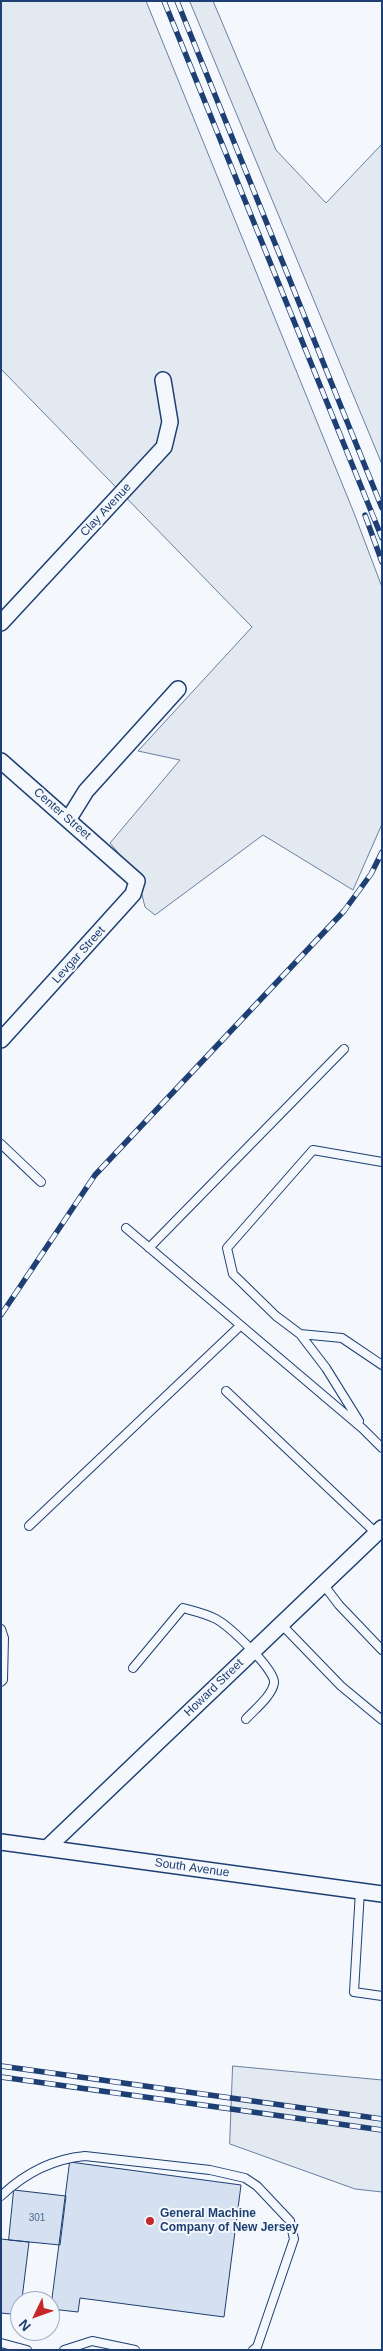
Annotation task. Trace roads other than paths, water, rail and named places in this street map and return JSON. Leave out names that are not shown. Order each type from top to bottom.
[{"type":"street","name":"Clay Avenue","points":[[1,623],[164,447],[170,422],[163,380]]},
{"type":"street","points":[[68,820],[86,791],[178,689]]},
{"type":"street","name":"Center Street","points":[[1,761],[122,867]]},
{"type":"street","name":"Levgar Street","points":[[1,1040],[134,894],[137,881],[122,867]]},
{"type":"street","name":"Howard Street","points":[[47,1848],[379,1530]]},
{"type":"street","name":"South Avenue","points":[[1,1842],[382,1894]]},
{"type":"lane","points":[[149,1248],[344,1049]]},
{"type":"lane","points":[[1,1144],[41,1182]]},
{"type":"lane","points":[[363,1429],[326,1368],[300,1334],[276,1316],[233,1274],[227,1248],[313,1150],[382,1162]]},
{"type":"lane","points":[[126,1228],[363,1429],[382,1448]]},
{"type":"lane","points":[[29,1526],[240,1326]]},
{"type":"lane","points":[[300,1334],[342,1338],[382,1365]]},
{"type":"lane","points":[[226,1391],[379,1530]]},
{"type":"lane","points":[[323,1584],[339,1605],[382,1650]]},
{"type":"lane","points":[[133,1668],[183,1608],[217,1619],[252,1651],[269,1669],[275,1680],[273,1690],[246,1719]]},
{"type":"lane","points":[[281,1624],[341,1686],[382,1720]]},
{"type":"lane","points":[[1,1629],[4,1638],[3,1680],[1,1682]]},
{"type":"lane","points":[[360,1891],[354,1992],[382,1996]]},
{"type":"lane","points":[[1,2196],[15,2183],[49,2164],[65,2158],[85,2156],[210,2170],[245,2178],[258,2186],[290,2221],[294,2240],[257,2347],[253,2350]]},
{"type":"lane","points":[[64,2350],[92,2341],[136,2350]]},
{"type":"lane","points":[[1,2343],[27,2350]]},
{"type":"railway","points":[[164,1],[382,538]]},
{"type":"railway","points":[[177,1],[382,508]]},
{"type":"railway","points":[[365,515],[382,562]]},
{"type":"railway","points":[[1,1315],[95,1175],[344,911],[371,874],[382,852]]},
{"type":"railway","points":[[1,2066],[382,2119]]},
{"type":"railway","points":[[1,2077],[382,2130]]},
{"type":"place","name":"General Machine Company of New Jersey","points":[[150,2221]]}]
